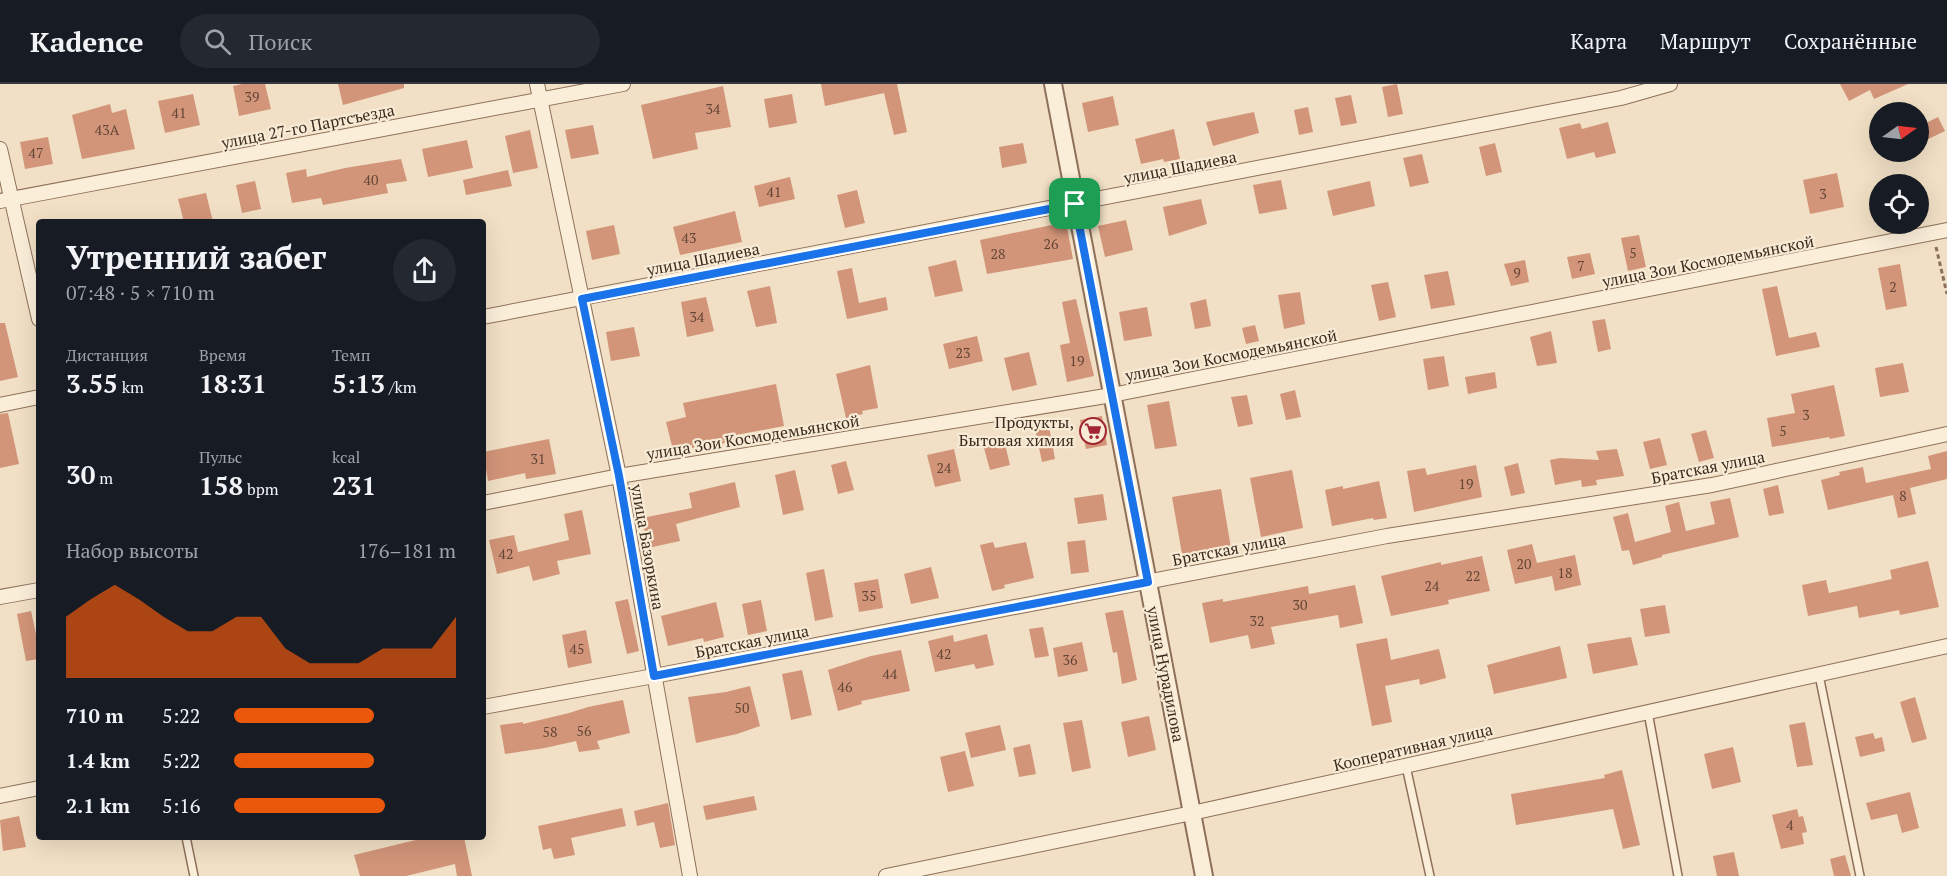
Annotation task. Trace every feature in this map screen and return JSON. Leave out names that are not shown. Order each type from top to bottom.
[{"type":"street","name":"улица Базоркина","points":[[537,84],[619,476],[690,876]]},
{"type":"street","name":"улица 27-го Партсъезда","points":[[5,200],[623,84]]},
{"type":"street","name":"улица Нурадилова","points":[[1053,84],[1204,876]]},
{"type":"street","name":"улица Шадиева","points":[[486,316],[1621,98],[1670,84]]},
{"type":"street","points":[[0,149],[5,200],[36,308]]},
{"type":"street","name":"улица Зои Космодемьянской","points":[[486,502],[619,476],[1112,395],[1947,230]]},
{"type":"street","points":[[0,405],[36,398]]},
{"type":"street","name":"Братская улица","points":[[486,706],[1387,536],[1712,485],[1947,434]]},
{"type":"street","points":[[0,597],[36,591]]},
{"type":"street","name":"Кооперативная улица","points":[[886,876],[1192,813],[1947,646]]},
{"type":"street","points":[[0,796],[36,789]]},
{"type":"lane","points":[[1819,675],[1860,876]]},
{"type":"lane","points":[[1648,712],[1678,876]]},
{"type":"lane","points":[[1406,766],[1430,876]]},
{"type":"lane","points":[[187,840],[194,876]]},
{"type":"path","points":[[1932,234],[1947,294]]},
{"type":"building","points":[[265,84],[271,109],[239,116],[233,86]]},
{"type":"building","points":[[338,84],[404,84],[404,88],[343,105]]},
{"type":"building","points":[[821,84],[897,84],[907,132],[894,135],[884,93],[825,106]]},
{"type":"building","points":[[1397,84],[1403,114],[1388,117],[1382,87]]},
{"type":"building","points":[[1840,84],[1908,84],[1874,99],[1870,90],[1849,101]]},
{"type":"building","points":[[723,86],[731,127],[695,133],[698,149],[653,159],[641,105]]},
{"type":"building","points":[[193,94],[200,125],[165,133],[158,101]]},
{"type":"building","points":[[792,94],[797,123],[769,128],[764,99]]},
{"type":"building","points":[[1351,95],[1357,123],[1341,126],[1335,98]]},
{"type":"building","points":[[1113,96],[1119,125],[1088,132],[1082,103]]},
{"type":"building","points":[[110,104],[112,113],[126,109],[135,149],[82,159],[72,115]]},
{"type":"building","points":[[1308,107],[1313,132],[1299,135],[1294,110]]},
{"type":"building","points":[[1254,112],[1259,133],[1213,146],[1206,122]]},
{"type":"building","points":[[1938,117],[1945,131],[1929,139],[1929,122]]},
{"type":"building","points":[[1608,122],[1616,153],[1596,158],[1594,152],[1567,159],[1559,128],[1580,123],[1582,129]]},
{"type":"building","points":[[593,125],[599,154],[571,159],[565,130]]},
{"type":"building","points":[[1174,129],[1180,159],[1164,162],[1163,159],[1141,164],[1135,139]]},
{"type":"building","points":[[530,130],[538,168],[513,173],[505,136]]},
{"type":"building","points":[[48,137],[53,164],[25,169],[20,142]]},
{"type":"building","points":[[467,140],[473,168],[428,177],[422,149]]},
{"type":"building","points":[[1023,143],[1027,163],[1002,168],[999,147]]},
{"type":"building","points":[[1495,143],[1502,172],[1486,176],[1479,147]]},
{"type":"building","points":[[1422,154],[1429,183],[1410,187],[1403,158]]},
{"type":"building","points":[[401,159],[407,181],[386,184],[388,193],[323,205],[321,198],[292,203],[286,173],[306,169],[307,177]]},
{"type":"building","points":[[508,170],[512,186],[466,195],[463,180]]},
{"type":"building","points":[[1837,173],[1844,207],[1810,214],[1803,180]]},
{"type":"building","points":[[790,177],[795,199],[759,207],[754,186]]},
{"type":"building","points":[[1281,180],[1287,209],[1259,214],[1253,185]]},
{"type":"building","points":[[255,181],[261,209],[242,213],[236,185]]},
{"type":"building","points":[[1370,181],[1375,206],[1333,216],[1327,191]]},
{"type":"building","points":[[857,190],[865,223],[845,228],[837,195]]},
{"type":"building","points":[[206,193],[212,219],[183,219],[178,199]]},
{"type":"building","points":[[1201,199],[1207,224],[1169,236],[1163,207]]},
{"type":"building","points":[[735,211],[742,242],[680,255],[673,227]]},
{"type":"building","points":[[1126,220],[1133,250],[1105,257],[1098,226]]},
{"type":"building","points":[[1066,222],[1073,259],[987,274],[980,240]]},
{"type":"building","points":[[614,225],[620,254],[592,260],[586,231]]},
{"type":"building","points":[[1639,235],[1646,267],[1628,271],[1621,238]]},
{"type":"building","points":[[1590,253],[1595,274],[1572,279],[1567,257]]},
{"type":"building","points":[[956,260],[963,291],[935,297],[928,267]]},
{"type":"building","points":[[1525,260],[1529,282],[1511,286],[1504,264]]},
{"type":"building","points":[[1900,264],[1907,306],[1886,310],[1878,268]]},
{"type":"building","points":[[852,268],[859,303],[886,297],[888,310],[847,319],[837,271]]},
{"type":"building","points":[[1448,271],[1455,305],[1431,309],[1424,275]]},
{"type":"building","points":[[1388,282],[1396,317],[1379,321],[1371,285]]},
{"type":"building","points":[[770,286],[777,323],[756,327],[747,291]]},
{"type":"building","points":[[1777,286],[1789,338],[1816,332],[1820,347],[1776,356],[1762,289]]},
{"type":"building","points":[[1300,292],[1305,324],[1284,329],[1278,295]]},
{"type":"building","points":[[706,297],[714,331],[687,337],[681,302]]},
{"type":"building","points":[[1076,299],[1094,376],[1067,382],[1060,345],[1070,343],[1062,302]]},
{"type":"building","points":[[1206,299],[1211,326],[1195,329],[1190,303]]},
{"type":"building","points":[[1147,307],[1152,336],[1124,341],[1119,312]]},
{"type":"building","points":[[1605,319],[1611,349],[1598,352],[1592,321]]},
{"type":"building","points":[[0,323],[5,323],[18,377],[0,381]]},
{"type":"building","points":[[1255,325],[1259,341],[1246,344],[1242,328]]},
{"type":"building","points":[[634,327],[640,356],[611,361],[606,332]]},
{"type":"building","points":[[1551,331],[1557,363],[1537,366],[1530,337]]},
{"type":"building","points":[[977,336],[983,361],[949,369],[943,344]]},
{"type":"building","points":[[1029,352],[1037,385],[1012,391],[1004,358]]},
{"type":"building","points":[[1444,356],[1449,386],[1428,390],[1423,359]]},
{"type":"building","points":[[1903,363],[1909,392],[1880,397],[1875,368]]},
{"type":"building","points":[[870,365],[878,408],[862,411],[863,414],[846,418],[836,374]]},
{"type":"building","points":[[1495,372],[1497,388],[1468,394],[1465,377]]},
{"type":"building","points":[[776,384],[784,426],[736,435],[738,441],[692,448],[692,445],[673,450],[666,422],[686,417],[683,403]]},
{"type":"building","points":[[1834,385],[1845,436],[1772,447],[1767,418],[1795,413],[1791,394]]},
{"type":"building","points":[[1295,390],[1301,417],[1286,420],[1280,394]]},
{"type":"building","points":[[1247,395],[1253,424],[1238,427],[1231,397]]},
{"type":"building","points":[[1169,401],[1177,446],[1155,449],[1147,405]]},
{"type":"building","points":[[8,413],[19,464],[0,468],[0,414]]},
{"type":"building","points":[[1102,416],[1107,445],[1086,449],[1080,420]]},
{"type":"building","points":[[1049,426],[1055,459],[1042,462],[1035,429]]},
{"type":"building","points":[[1706,430],[1714,458],[1699,462],[1691,434]]},
{"type":"building","points":[[1003,436],[1010,465],[990,470],[982,441]]},
{"type":"building","points":[[1660,438],[1667,465],[1650,469],[1643,442]]},
{"type":"building","points":[[549,439],[556,474],[526,479],[525,473],[488,481],[486,451]]},
{"type":"building","points":[[954,449],[961,481],[935,487],[927,455]]},
{"type":"building","points":[[1617,449],[1624,476],[1596,480],[1597,485],[1582,487],[1581,480],[1555,485],[1550,460],[1560,458],[1599,460],[1596,451]]},
{"type":"building","points":[[1947,451],[1947,479],[1910,488],[1916,514],[1898,518],[1893,495],[1828,510],[1821,480],[1840,475],[1839,472],[1863,467],[1866,483],[1931,469],[1928,456]]},
{"type":"building","points":[[846,461],[854,490],[838,494],[831,465]]},
{"type":"building","points":[[1518,463],[1525,493],[1511,496],[1504,467]]},
{"type":"building","points":[[1476,465],[1482,497],[1414,512],[1407,471],[1425,468],[1427,475]]},
{"type":"building","points":[[795,470],[804,510],[783,515],[775,475]]},
{"type":"building","points":[[1292,470],[1303,528],[1261,537],[1250,478]]},
{"type":"building","points":[[1379,481],[1387,518],[1374,520],[1373,518],[1332,526],[1325,490],[1343,486],[1343,489]]},
{"type":"building","points":[[735,482],[740,507],[676,524],[680,541],[648,548],[642,518],[692,508],[689,493]]},
{"type":"building","points":[[1778,485],[1784,513],[1769,516],[1763,489]]},
{"type":"building","points":[[1221,489],[1231,548],[1182,554],[1172,497]]},
{"type":"building","points":[[1103,494],[1107,520],[1078,524],[1074,498]]},
{"type":"building","points":[[1730,498],[1739,537],[1662,555],[1662,557],[1633,565],[1629,550],[1622,551],[1613,517],[1628,513],[1635,542],[1671,532],[1665,506],[1679,502],[1686,531],[1715,524],[1710,502]]},
{"type":"building","points":[[582,510],[591,554],[557,561],[560,574],[533,581],[529,566],[497,574],[489,540],[514,535],[518,552],[569,540],[564,514]]},
{"type":"building","points":[[1085,540],[1089,572],[1071,574],[1067,542]]},
{"type":"building","points":[[993,542],[995,548],[1026,542],[1034,578],[1004,585],[1005,588],[992,591],[980,545]]},
{"type":"building","points":[[1532,544],[1537,563],[1575,555],[1581,585],[1555,591],[1552,576],[1515,584],[1507,550]]},
{"type":"building","points":[[1482,556],[1490,591],[1448,600],[1449,604],[1391,616],[1381,576],[1441,562],[1441,565]]},
{"type":"building","points":[[1928,561],[1939,607],[1900,615],[1899,610],[1859,618],[1857,606],[1808,616],[1802,585],[1826,580],[1829,593],[1892,579],[1890,570]]},
{"type":"building","points":[[931,567],[939,598],[911,604],[904,574]]},
{"type":"building","points":[[824,569],[833,617],[815,621],[806,573]]},
{"type":"building","points":[[878,579],[883,608],[859,612],[854,583]]},
{"type":"building","points":[[1355,585],[1363,623],[1340,628],[1338,615],[1271,627],[1275,644],[1251,649],[1248,635],[1210,643],[1202,603],[1223,599],[1223,602],[1308,586],[1309,594]]},
{"type":"building","points":[[628,599],[639,651],[627,654],[615,602]]},
{"type":"building","points":[[761,600],[767,631],[748,635],[742,604]]},
{"type":"building","points":[[716,602],[724,637],[704,642],[703,638],[668,646],[661,616]]},
{"type":"building","points":[[1665,605],[1670,633],[1645,637],[1640,609]]},
{"type":"building","points":[[1123,610],[1137,680],[1122,684],[1117,652],[1113,653],[1105,613]]},
{"type":"building","points":[[31,611],[36,634],[36,659],[26,661],[17,614]]},
{"type":"building","points":[[1043,627],[1049,656],[1035,658],[1029,629]]},
{"type":"building","points":[[586,630],[592,663],[568,668],[562,635]]},
{"type":"building","points":[[987,634],[994,665],[976,669],[974,664],[935,672],[928,641],[953,635],[954,642]]},
{"type":"building","points":[[1631,637],[1638,665],[1593,674],[1587,644]]},
{"type":"building","points":[[1387,638],[1391,660],[1439,649],[1446,678],[1420,685],[1419,679],[1385,686],[1392,722],[1372,726],[1356,644]]},
{"type":"building","points":[[1082,642],[1088,671],[1058,677],[1053,648]]},
{"type":"building","points":[[1560,646],[1567,678],[1494,694],[1487,665]]},
{"type":"building","points":[[901,650],[910,691],[861,701],[862,704],[838,711],[828,670],[871,656]]},
{"type":"building","points":[[802,670],[812,715],[791,720],[782,674]]},
{"type":"building","points":[[750,686],[760,726],[737,734],[696,743],[688,697]]},
{"type":"building","points":[[1915,697],[1927,739],[1912,743],[1900,702]]},
{"type":"building","points":[[623,700],[630,733],[597,741],[600,749],[579,752],[576,741],[505,754],[500,725],[523,722],[523,724]]},
{"type":"building","points":[[1149,716],[1156,750],[1128,757],[1121,722]]},
{"type":"building","points":[[1082,720],[1091,768],[1072,772],[1063,723]]},
{"type":"building","points":[[1805,722],[1813,765],[1797,767],[1789,725]]},
{"type":"building","points":[[1000,725],[1006,750],[971,758],[965,733]]},
{"type":"building","points":[[1873,733],[1875,739],[1882,737],[1885,751],[1860,757],[1855,737]]},
{"type":"building","points":[[1030,744],[1036,774],[1019,777],[1013,748]]},
{"type":"building","points":[[1733,747],[1741,782],[1712,789],[1704,754]]},
{"type":"building","points":[[965,751],[974,786],[948,792],[940,757]]},
{"type":"building","points":[[1622,770],[1640,845],[1623,849],[1613,809],[1516,825],[1511,794],[1605,778],[1604,775]]},
{"type":"building","points":[[1910,792],[1919,828],[1902,833],[1897,814],[1871,820],[1866,803]]},
{"type":"building","points":[[754,796],[757,810],[706,820],[703,806]]},
{"type":"building","points":[[668,803],[675,845],[660,848],[654,822],[637,826],[634,811]]},
{"type":"building","points":[[622,808],[626,826],[571,838],[575,855],[554,859],[551,848],[543,850],[538,826]]},
{"type":"building","points":[[1797,809],[1799,817],[1803,816],[1807,832],[1802,833],[1804,844],[1781,849],[1772,815]]},
{"type":"building","points":[[19,816],[26,847],[3,851],[0,820]]},
{"type":"building","points":[[416,840],[465,840],[472,876],[457,876],[455,864],[406,876],[360,876],[354,855]]},
{"type":"building","points":[[1734,852],[1739,876],[1717,876],[1713,856]]},
{"type":"building","points":[[1845,855],[1851,876],[1834,876],[1830,859]]},
{"type":"place","name":"Продукты, Бытовая химия","points":[[1093,431]]},
{"type":"route","points":[[1075,204],[1148,582],[654,676],[619,476],[582,299],[1075,204]]}]
